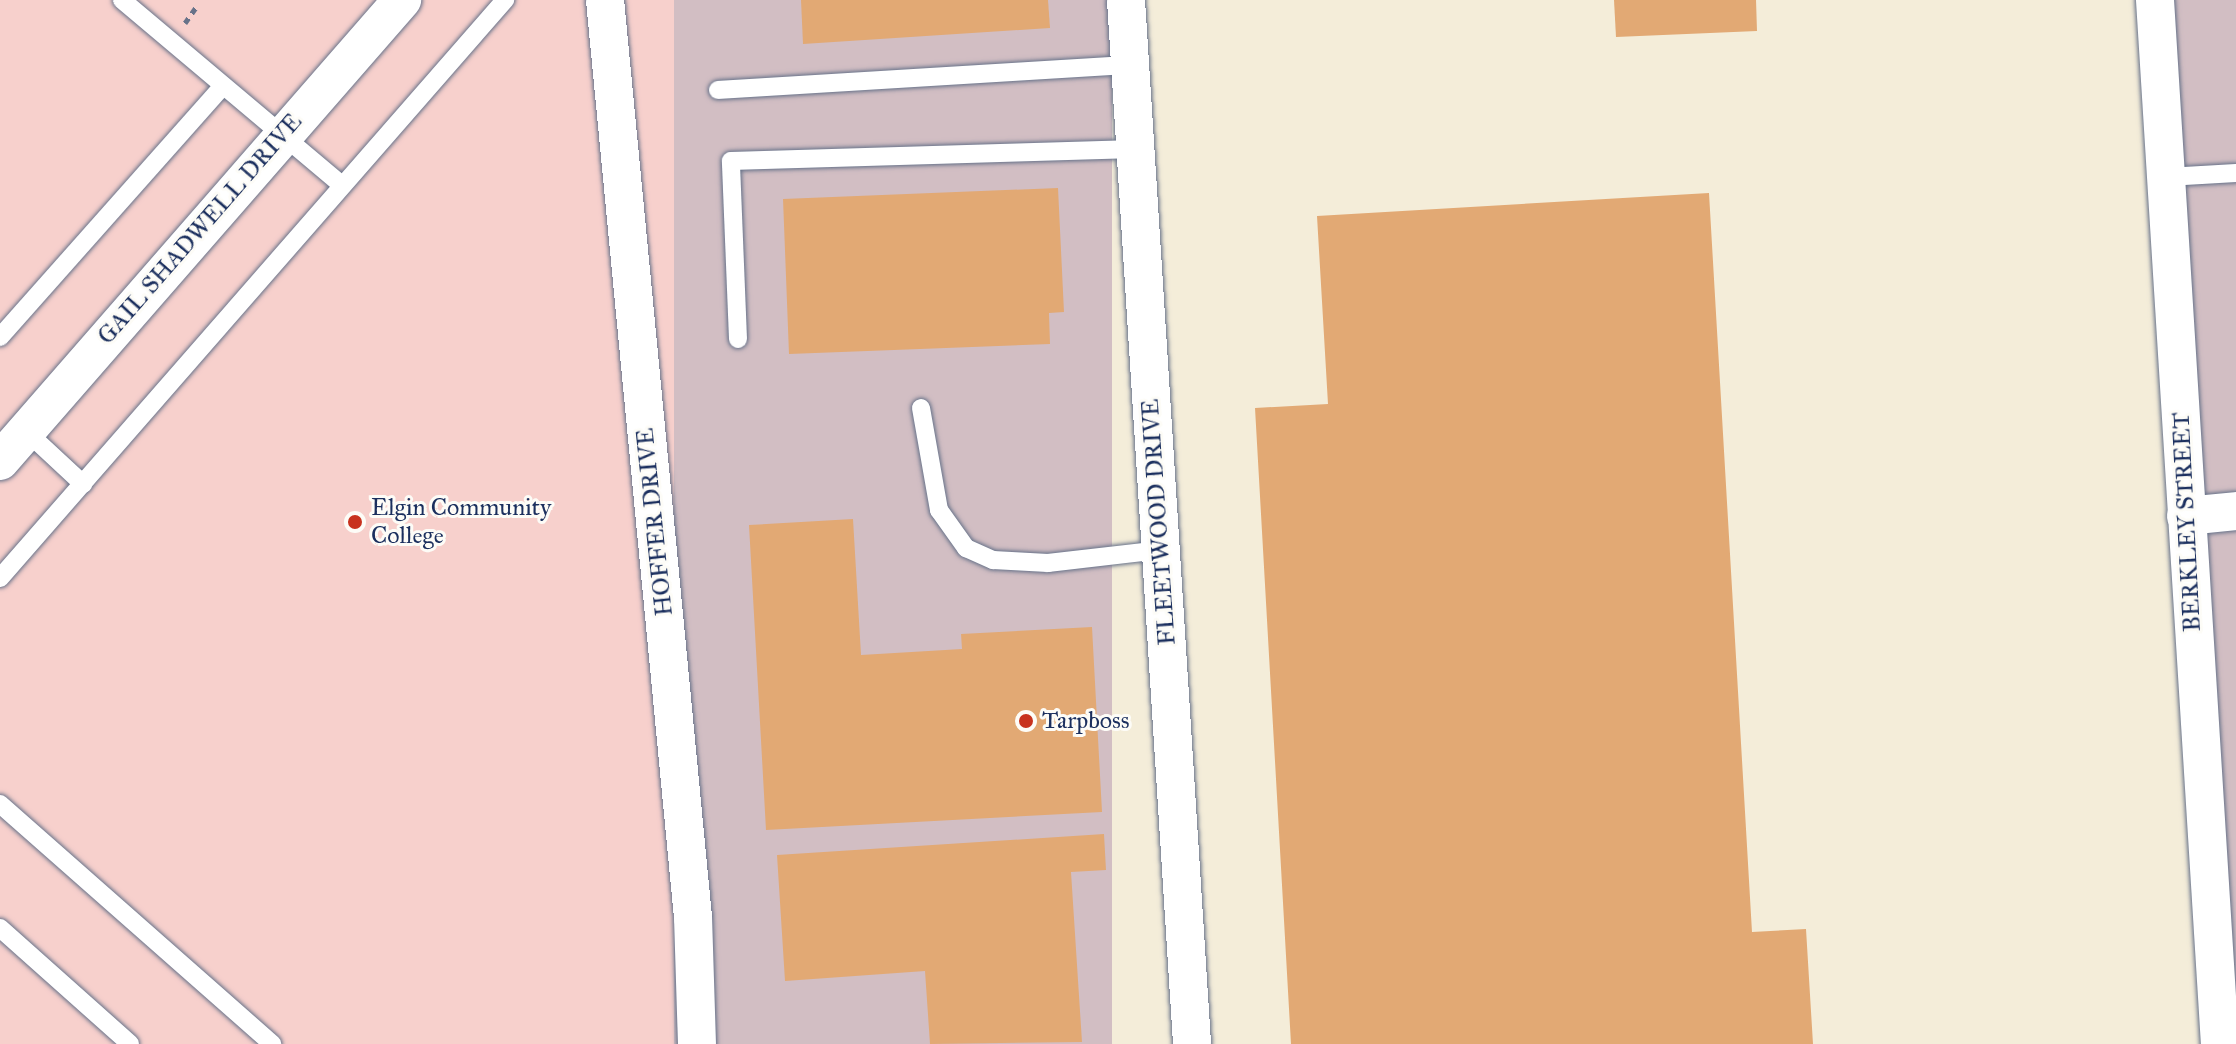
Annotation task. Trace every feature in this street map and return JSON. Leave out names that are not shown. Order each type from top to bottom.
[{"type":"street","name":"GAIL SHADWELL DRIVE","points":[[0,461],[279,137],[402,0]]},
{"type":"street","name":"HOFFER DRIVE","points":[[605,0],[693,917],[697,1044]]},
{"type":"street","name":"FLEETWOOD DRIVE","points":[[1126,0],[1192,1044]]},
{"type":"street","name":"BERKLEY STREET","points":[[2155,0],[2186,516],[2225,942],[2220,1044]]},
{"type":"street","points":[[2186,516],[2236,511]]},
{"type":"lane","points":[[122,0],[279,137],[342,185]]},
{"type":"lane","points":[[0,578],[505,0]]},
{"type":"lane","points":[[718,90],[1130,65]]},
{"type":"lane","points":[[0,337],[222,87]]},
{"type":"lane","points":[[738,339],[731,161],[1135,149]]},
{"type":"lane","points":[[2167,177],[2236,173]]},
{"type":"lane","points":[[921,408],[939,510],[966,548],[993,560],[1048,563],[1161,550]]},
{"type":"lane","points":[[26,431],[83,484]]},
{"type":"lane","points":[[0,804],[272,1044]]},
{"type":"lane","points":[[0,928],[130,1044]]},
{"type":"path","points":[[184,23],[197,6]]},
{"type":"shaded area","name":"Elgin Community College","points":[[0,0],[674,0],[674,1044],[0,1044]]},
{"type":"shaded area","points":[[674,0],[1112,0],[1112,1044],[674,1044]]},
{"type":"shaded area","points":[[2162,0],[2236,0],[2236,1044]]},
{"type":"building","points":[[801,0],[1048,0],[1050,28],[803,44]]},
{"type":"building","points":[[1614,0],[1756,0],[1757,31],[1616,37]]},
{"type":"building","points":[[1058,188],[1064,312],[1049,313],[1050,344],[789,354],[783,199]]},
{"type":"building","points":[[1709,193],[1752,932],[1806,929],[1813,1044],[1291,1044],[1255,408],[1328,404],[1317,216]]},
{"type":"building","points":[[853,519],[861,655],[962,649],[961,634],[1092,627],[1102,812],[766,830],[749,525]]},
{"type":"building","points":[[1104,834],[1106,870],[1071,872],[1082,1042],[930,1044],[925,971],[785,981],[777,855]]},
{"type":"place","name":"Elgin Community College","points":[[355,522]]},
{"type":"place","name":"Tarpboss","points":[[1026,721]]}]
